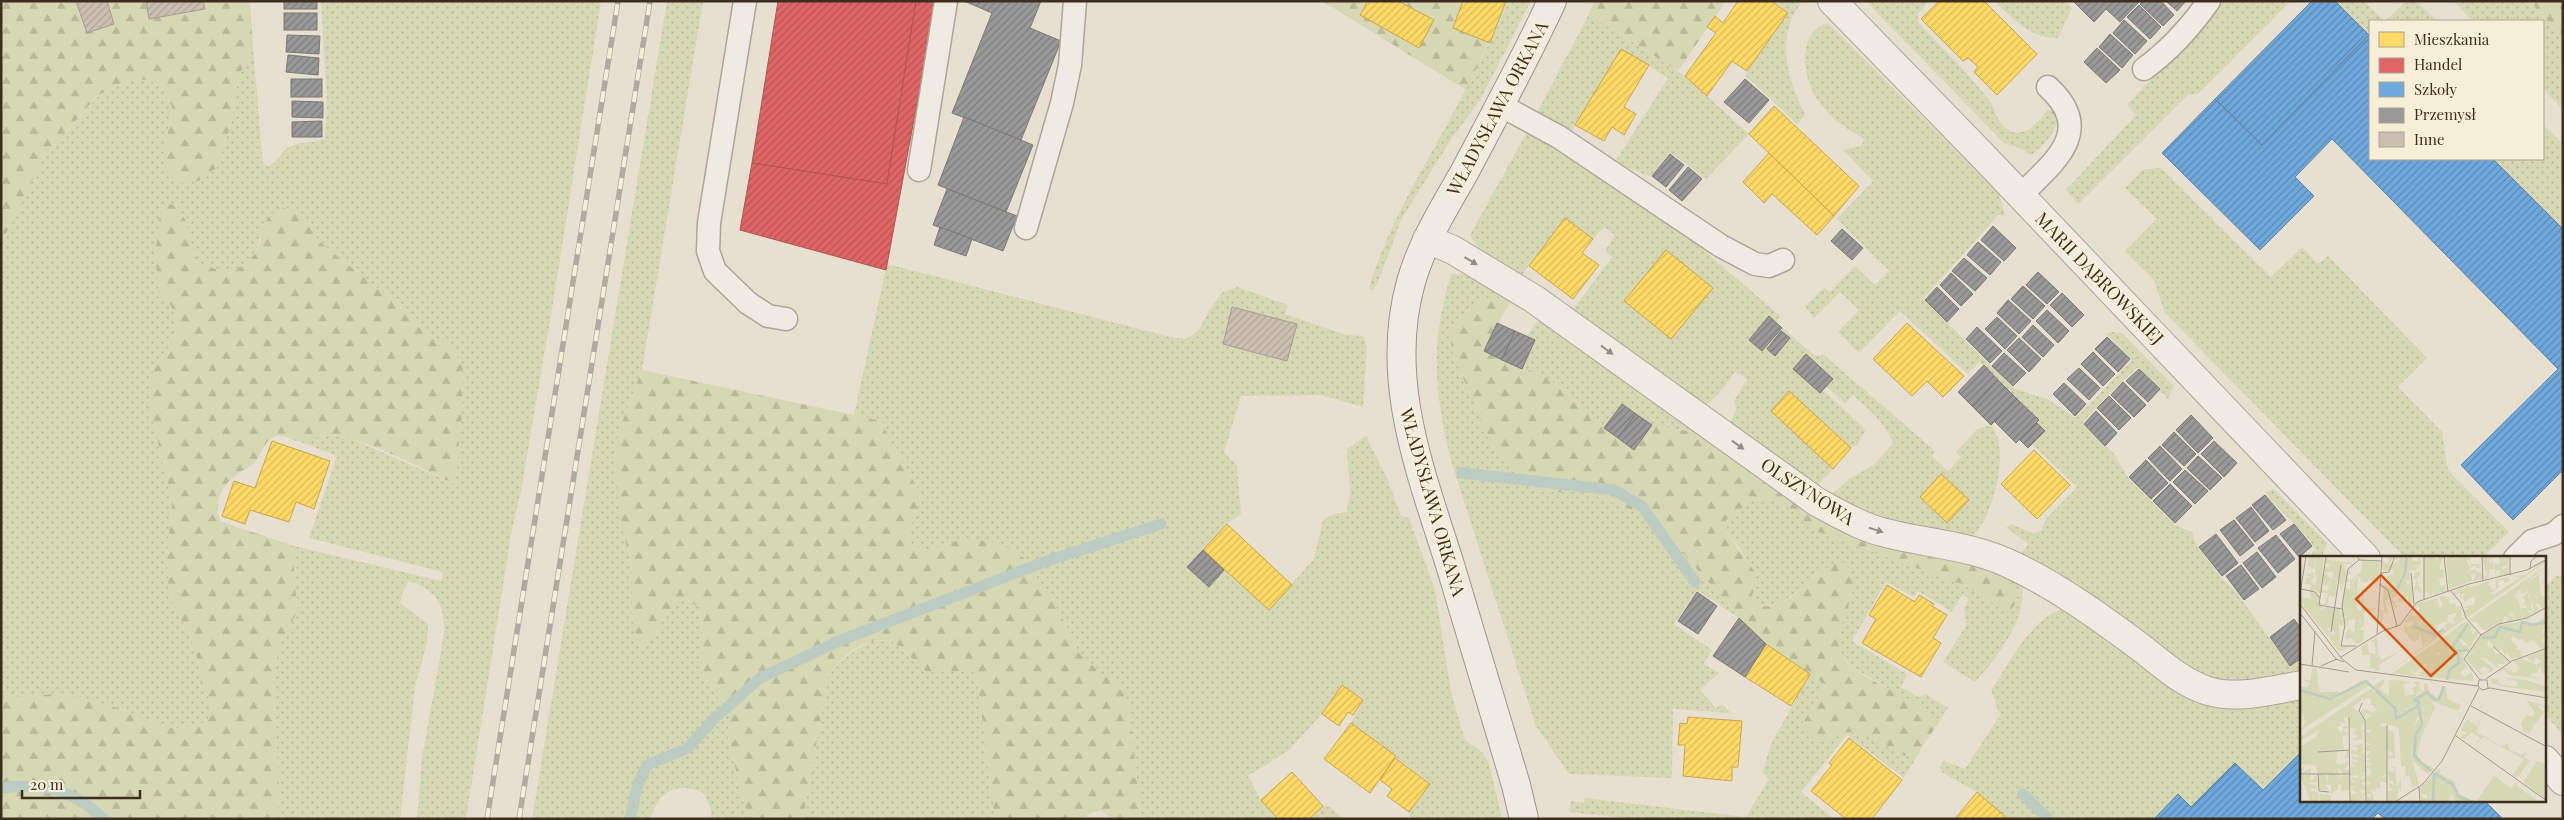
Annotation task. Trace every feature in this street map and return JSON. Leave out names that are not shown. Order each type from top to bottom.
[{"type":"street","name":"WŁADYSŁAWA ORKANA","points":[[1524,819],[1516,785],[1431,509],[1411,437],[1403,397],[1400,360],[1402,324],[1411,282],[1427,239],[1500,105],[1552,1]]},
{"type":"street","name":"MARII DĄBROWSKIEJ","points":[[1832,1],[2021,195],[2364,556]]},
{"type":"street","name":"OLSZYNOWA","points":[[1427,239],[1453,250],[1542,305],[1817,502],[1851,520],[1884,533],[1967,548],[2014,566],[2092,611],[2178,676],[2209,691],[2245,694],[2300,685]]},
{"type":"street","points":[[2546,761],[2563,781]]},
{"type":"lane","points":[[745,1],[709,223],[708,251],[714,271],[741,298],[768,316],[786,319]]},
{"type":"lane","points":[[919,170],[946,1]]},
{"type":"lane","points":[[1026,228],[1062,103],[1070,64],[1075,1]]},
{"type":"lane","points":[[2144,69],[2165,54],[2186,32],[2209,1]]},
{"type":"lane","points":[[2021,195],[2058,158],[2071,132],[2064,107],[2048,88]]},
{"type":"lane","points":[[1500,105],[1559,137],[1721,246],[1755,264],[1769,266],[1783,260]]},
{"type":"lane","points":[[2517,556],[2532,541],[2554,534],[2563,526]]},
{"type":"green space","points":[[1,1],[250,1],[253,47],[248,61],[239,74],[231,124],[217,167],[198,181],[181,183],[170,174],[163,161],[172,107],[161,86],[148,80],[132,79],[97,96],[42,160],[1,244]]},
{"type":"green space","points":[[321,1],[601,1],[553,303],[520,496],[512,529],[466,819],[417,819],[422,758],[444,634],[444,624],[438,601],[427,589],[409,581],[402,593],[400,603],[428,624],[427,643],[415,687],[400,819],[277,819],[279,788],[273,683],[279,645],[298,611],[294,579],[294,546],[441,581],[443,572],[309,538],[337,456],[298,441],[330,435],[352,439],[455,484],[462,412],[463,367],[451,347],[418,327],[407,312],[319,241],[301,215],[263,225],[260,240],[250,260],[235,270],[225,270],[198,263],[190,243],[183,213],[159,292],[170,304],[178,322],[176,336],[166,353],[149,402],[172,504],[167,556],[169,597],[190,635],[200,668],[201,689],[211,699],[212,715],[198,727],[170,728],[121,709],[61,693],[25,697],[1,693],[1,244],[42,160],[98,96],[132,79],[148,80],[161,86],[172,107],[163,161],[217,167],[231,124],[239,74],[248,61],[253,47],[263,164],[269,166],[289,147],[325,138],[327,104]]},
{"type":"green space","points":[[667,1],[703,1],[642,370],[618,433],[622,526],[632,570],[632,617],[651,643],[666,613],[683,599],[699,607],[702,632],[702,674],[730,715],[727,734],[748,819],[711,819],[711,810],[704,793],[685,788],[670,791],[664,795],[654,809],[650,819],[532,819]]},
{"type":"green space","points":[[1322,1],[1509,1],[1466,90]]},
{"type":"green space","points":[[1509,1],[1531,1],[1480,100],[1450,141],[1401,220],[1373,291],[1369,288],[1391,229],[1476,70]]},
{"type":"green space","points":[[1594,1],[1726,1],[1678,71],[1589,14]]},
{"type":"green space","points":[[1771,1],[1802,1],[1792,18],[1786,43],[1786,55],[1791,80],[1805,115],[1797,124],[1745,75],[1788,13]]},
{"type":"green space","points":[[1866,1],[1929,1],[1918,14],[1918,22],[1981,90],[1989,100],[2002,125],[2010,131],[2021,132],[2032,127],[2047,110],[2053,110],[2058,114],[2053,133],[2031,155],[2020,148],[2004,143]]},
{"type":"green space","points":[[1994,1],[2065,1],[2072,8],[2058,38],[2039,35],[2023,27]]},
{"type":"green space","points":[[2224,1],[2291,1],[2198,94],[2188,95],[2078,204],[2066,190],[2136,115],[2127,105]]},
{"type":"green space","points":[[2335,1],[2364,1],[2383,20],[2369,20],[2369,36]]},
{"type":"green space","points":[[2406,1],[2416,1],[2436,20],[2386,20]]},
{"type":"green space","points":[[2453,1],[2530,1],[2563,40],[2563,109],[2544,90],[2544,20],[2472,20]]},
{"type":"green space","points":[[2530,1],[2563,1],[2563,40]]},
{"type":"green space","points":[[1589,14],[1685,76],[1749,134],[1706,179],[1670,152],[1650,177],[1615,162],[1668,78],[1621,49],[1571,132],[1538,111]]},
{"type":"green space","points":[[1828,23],[1999,194],[2005,216],[1998,215],[1923,299],[2015,389],[2048,399],[2073,417],[2077,417],[2132,360],[2106,334],[2113,332],[2123,334],[2174,386],[2168,399],[2138,367],[2082,423],[2114,454],[2129,479],[2175,525],[2192,532],[2197,546],[2221,578],[2236,592],[2290,667],[2300,662],[2300,675],[2233,686],[2191,675],[2020,557],[2028,544],[2007,528],[2011,524],[2034,534],[2041,531],[2046,519],[2077,487],[2032,444],[2045,431],[2037,423],[2039,420],[1980,362],[1968,374],[1900,311],[1859,353],[1838,332],[1859,310],[1840,292],[1814,318],[1805,307],[1824,287],[1830,292],[1855,266],[1875,285],[1889,271],[1837,219],[1873,181],[1843,150],[1861,146],[1864,140],[1831,116],[1815,97],[1810,85],[1805,60],[1806,48],[1810,37],[1817,28]]},
{"type":"green space","points":[[2544,126],[2563,144],[2563,229],[2494,160],[2544,160]]},
{"type":"green space","points":[[1534,133],[1684,233],[1780,316],[1776,322],[1815,356],[1823,354],[1935,451],[1932,456],[1948,471],[1961,457],[1956,452],[1977,429],[1991,425],[1997,435],[2000,449],[1997,483],[1993,500],[1986,515],[1979,529],[1971,538],[1900,526],[1828,497],[1848,480],[1875,464],[1893,443],[1881,423],[1853,395],[1845,403],[1826,386],[1833,378],[1812,360],[1793,369],[1819,393],[1823,390],[1866,430],[1857,445],[1851,448],[1789,391],[1771,411],[1833,469],[1815,488],[1728,427],[1737,408],[1734,401],[1747,379],[1735,372],[1716,396],[1702,407],[1574,314],[1573,310],[1612,257],[1605,251],[1615,235],[1604,227],[1593,239],[1565,218],[1521,276],[1480,250],[1470,235],[1526,134]]},
{"type":"green space","points":[[2161,168],[2271,277],[2302,247],[2318,264],[2328,256],[2427,358],[2398,387],[2442,432],[2448,470],[2509,532],[2484,556],[2403,556],[2165,313],[2154,280],[2125,251],[2157,219],[2125,188],[2144,169]]},
{"type":"green space","points":[[168,204],[176,205],[184,217],[198,263],[226,270],[241,267],[248,262],[259,245],[263,226],[275,210],[291,207],[301,215],[319,241],[407,312],[418,327],[451,347],[463,367],[462,412],[455,484],[376,448],[344,437],[327,435],[297,441],[276,436],[269,440],[253,465],[228,482],[220,495],[218,511],[220,521],[294,546],[294,579],[298,611],[279,645],[273,683],[279,788],[277,819],[1,819],[1,693],[25,697],[61,693],[121,709],[170,728],[198,727],[212,715],[211,699],[201,689],[200,668],[190,635],[169,597],[167,556],[172,504],[149,402],[151,375],[176,337],[178,322],[170,304],[159,292],[155,256],[160,214]]},
{"type":"green space","points":[[887,264],[1170,337],[1186,339],[1199,330],[1209,310],[1223,292],[1237,287],[1288,305],[1285,314],[1346,335],[1364,336],[1367,347],[1363,407],[1321,395],[1241,396],[1224,452],[1237,466],[1241,514],[1227,524],[1187,567],[1209,587],[1224,570],[1269,610],[1314,559],[1323,520],[1334,514],[1347,512],[1350,492],[1347,449],[1366,436],[1387,478],[1401,516],[1409,518],[1435,590],[1451,692],[1465,740],[1482,752],[1489,763],[1502,819],[1410,819],[1409,812],[1430,783],[1351,723],[1363,700],[1342,686],[1322,714],[1288,751],[1248,776],[1261,800],[1278,819],[1141,819],[1129,704],[1120,685],[1098,672],[1079,653],[1060,613],[966,538],[925,552],[911,544],[908,536],[921,494],[889,439],[882,421],[854,415]]},
{"type":"green space","points":[[1451,274],[1470,275],[1513,296],[1505,311],[1505,303],[1481,299],[1452,325],[1461,374],[1471,394],[1537,492],[1588,492],[1655,520],[1739,618],[1697,590],[1674,624],[1712,650],[1704,664],[1719,673],[1700,690],[1716,708],[1722,704],[1731,713],[1673,709],[1672,778],[1569,774],[1536,726],[1451,461],[1445,436],[1438,390],[1437,345],[1444,299]]},
{"type":"green space","points":[[1497,297],[1505,303],[1505,311],[1484,351],[1543,376],[1569,394],[1604,428],[1634,450],[1652,425],[1709,435],[1787,494],[1976,564],[2008,579],[2017,596],[2014,606],[2009,610],[2001,608],[1964,585],[1818,532],[1785,505],[1764,498],[1749,502],[1726,520],[1727,533],[1754,571],[1757,581],[1752,596],[1758,607],[1782,603],[1825,570],[1840,561],[1850,570],[1853,580],[1852,592],[1840,630],[1839,643],[1842,655],[1857,670],[1928,713],[1937,725],[1921,749],[1909,756],[1900,755],[1874,738],[1850,732],[1837,733],[1824,742],[1811,738],[1801,726],[1826,685],[1766,644],[1739,618],[1655,520],[1588,492],[1537,492],[1494,452],[1451,349],[1452,325],[1481,299]]},
{"type":"green space","points":[[1547,317],[1637,388],[1640,394],[1662,409],[1668,403],[1709,435],[1652,425],[1622,404],[1604,428],[1569,394],[1543,376],[1522,369],[1535,340],[1527,336],[1536,323]]},
{"type":"green space","points":[[642,370],[882,421],[889,439],[921,494],[908,536],[911,544],[926,551],[966,538],[1002,544],[1024,558],[1060,613],[1079,653],[1098,671],[1120,685],[1129,704],[1141,819],[1112,819],[1101,810],[1090,813],[1085,819],[995,819],[976,670],[927,672],[895,644],[882,640],[864,644],[855,649],[833,669],[828,677],[803,819],[748,819],[727,734],[730,715],[702,674],[702,632],[699,607],[683,600],[666,613],[651,643],[638,647],[632,617],[632,570],[622,526],[616,476],[618,433]]},
{"type":"green space","points":[[2274,489],[2327,543],[2322,556],[2311,556],[2315,549],[2310,541],[2277,507],[2266,492]]},
{"type":"green space","points":[[1764,498],[1785,505],[1818,532],[1964,585],[2001,608],[1976,564],[2020,582],[2022,594],[2021,608],[2017,621],[2002,649],[1975,682],[1943,662],[1966,626],[1964,607],[1969,598],[1962,595],[1952,612],[1918,591],[1914,597],[1886,582],[1852,641],[1907,674],[1901,687],[1918,697],[1926,694],[1948,708],[1937,725],[1925,710],[1852,667],[1842,656],[1838,640],[1844,616],[1804,587],[1780,604],[1758,607],[1752,596],[1757,581],[1742,551],[1727,533],[1725,520],[1749,502]]},
{"type":"green space","points":[[2556,576],[2563,576],[2563,735],[2546,715],[2546,586]]},
{"type":"green space","points":[[2068,608],[2183,690],[2300,693],[2300,755],[2298,754],[2263,790],[2154,819],[2008,819],[1977,792],[1943,773],[1939,768],[1944,761],[1965,769],[2000,715],[1991,690],[2033,629],[2044,619]]},
{"type":"green space","points":[[874,640],[893,642],[927,672],[976,670],[995,819],[803,819],[828,677],[848,655]]},
{"type":"green space","points":[[1810,674],[1826,685],[1801,726],[1823,742],[1837,733],[1850,732],[1874,738],[1900,755],[1909,756],[1921,749],[1904,778],[1847,735],[1801,792],[1834,819],[1636,819],[1569,812],[1571,801],[1584,803],[1585,798],[1746,817],[1769,779],[1763,772],[1770,746]]},
{"type":"green space","points":[[1323,806],[1331,807],[1343,819],[1309,819]]},
{"type":"building: Mieszkania","points":[[1368,1],[1398,1],[1434,20],[1419,48],[1360,15]]},
{"type":"building: Mieszkania","points":[[1463,1],[1506,1],[1490,43],[1453,28]]},
{"type":"building: Mieszkania","points":[[1738,1],[1771,1],[1788,13],[1747,71],[1732,61],[1707,96],[1685,76],[1716,33],[1707,27],[1715,16],[1723,23]]},
{"type":"building: Mieszkania","points":[[1939,1],[1984,1],[2037,54],[1997,95],[1974,72],[1978,67],[1968,58],[1963,61],[1921,19]]},
{"type":"building: Mieszkania","points":[[1621,49],[1649,65],[1624,107],[1636,114],[1624,135],[1612,127],[1604,141],[1575,125]]},
{"type":"building: Mieszkania","points":[[1774,106],[1859,186],[1834,216],[1749,134]]},
{"type":"building: Mieszkania","points":[[1769,153],[1834,216],[1817,235],[1772,194],[1764,203],[1743,182]]},
{"type":"building: Mieszkania","points":[[1565,218],[1593,239],[1582,253],[1599,265],[1573,299],[1529,266]]},
{"type":"building: Mieszkania","points":[[1666,250],[1713,288],[1671,339],[1624,301]]},
{"type":"building: Mieszkania","points":[[1907,323],[1964,376],[1943,397],[1927,381],[1912,396],[1873,359]]},
{"type":"building: Mieszkania","points":[[1789,391],[1851,448],[1833,469],[1771,411]]},
{"type":"building: Mieszkania","points":[[272,441],[330,461],[314,509],[296,502],[289,522],[250,510],[245,524],[222,516],[234,481],[255,488]]},
{"type":"building: Mieszkania","points":[[2034,450],[2070,485],[2037,519],[2001,484]]},
{"type":"building: Mieszkania","points":[[1941,474],[1969,500],[1947,523],[1920,497]]},
{"type":"building: Mieszkania","points":[[1227,524],[1292,585],[1269,610],[1203,550]]},
{"type":"building: Mieszkania","points":[[1887,585],[1915,602],[1919,595],[1947,615],[1933,638],[1941,643],[1921,677],[1862,643],[1876,619],[1869,615]]},
{"type":"building: Mieszkania","points":[[1766,644],[1810,674],[1791,706],[1745,677]]},
{"type":"building: Mieszkania","points":[[1342,685],[1363,700],[1353,715],[1348,712],[1339,726],[1322,714]]},
{"type":"building: Mieszkania","points":[[1688,717],[1742,721],[1738,767],[1732,767],[1732,781],[1683,776],[1685,745],[1678,745],[1680,723],[1687,724]]},
{"type":"building: Mieszkania","points":[[1351,723],[1396,756],[1370,793],[1324,759]]},
{"type":"building: Mieszkania","points":[[1849,738],[1902,780],[1872,819],[1846,819],[1811,791],[1832,765],[1829,763]]},
{"type":"building: Mieszkania","points":[[1395,758],[1430,784],[1409,812],[1387,796],[1392,789],[1380,780]]},
{"type":"building: Mieszkania","points":[[1292,772],[1323,806],[1309,819],[1278,819],[1261,800]]},
{"type":"building: Mieszkania","points":[[1977,792],[2008,819],[1955,819]]},
{"type":"building: Handel","points":[[778,1],[916,1],[887,184],[752,163]]},
{"type":"building: Handel","points":[[916,1],[936,1],[886,270],[740,230],[752,163],[887,184]]},
{"type":"building: Szkoły","points":[[2312,1],[2335,1],[2369,35],[2262,145],[2215,99]]},
{"type":"building: Szkoły","points":[[2369,35],[2369,160],[2494,160],[2563,229],[2563,470],[2513,520],[2461,465],[2558,369],[2332,139],[2295,177],[2314,196],[2260,250],[2162,153],[2215,99],[2262,145]]},
{"type":"building: Szkoły","points":[[2299,754],[2300,802],[2486,802],[2503,819],[2385,819],[2378,813],[2372,819],[2154,819],[2178,794],[2191,807],[2235,763],[2263,790]]},
{"type":"building: Przemysł","points":[[284,1],[317,1],[317,9],[284,9]]},
{"type":"building: Przemysł","points":[[964,1],[1041,1],[1030,28],[1061,41],[1021,140],[952,113],[992,13]]},
{"type":"building: Przemysł","points":[[2073,1],[2140,1],[2120,22],[2106,9],[2094,22]]},
{"type":"building: Przemysł","points":[[2143,1],[2161,1],[2174,15],[2163,26],[2140,4]]},
{"type":"building: Przemysł","points":[[2166,1],[2186,1],[2177,11]]},
{"type":"building: Przemysł","points":[[2139,5],[2161,27],[2150,39],[2127,17]]},
{"type":"building: Przemysł","points":[[284,13],[317,13],[317,30],[284,30]]},
{"type":"building: Przemysł","points":[[2124,20],[2147,41],[2135,54],[2113,33]]},
{"type":"building: Przemysł","points":[[2110,34],[2133,55],[2122,68],[2099,47]]},
{"type":"building: Przemysł","points":[[287,35],[320,36],[319,54],[286,52]]},
{"type":"building: Przemysł","points":[[2097,48],[2120,70],[2106,83],[2084,62]]},
{"type":"building: Przemysł","points":[[288,55],[319,58],[318,75],[286,72]]},
{"type":"building: Przemysł","points":[[291,79],[322,79],[322,97],[291,97]]},
{"type":"building: Przemysł","points":[[1745,79],[1769,100],[1749,123],[1724,102]]},
{"type":"building: Przemysł","points":[[292,101],[323,102],[323,118],[292,117]]},
{"type":"building: Przemysł","points":[[964,117],[1033,145],[1006,212],[938,185]]},
{"type":"building: Przemysł","points":[[322,121],[322,137],[292,137],[292,122]]},
{"type":"building: Przemysł","points":[[1670,154],[1684,165],[1666,187],[1652,176]]},
{"type":"building: Przemysł","points":[[1688,167],[1702,179],[1682,201],[1669,190]]},
{"type":"building: Przemysł","points":[[947,189],[1017,216],[1003,251],[933,225]]},
{"type":"building: Przemysł","points":[[1993,226],[2016,248],[2004,261],[1981,240]]},
{"type":"building: Przemysł","points":[[940,227],[972,239],[966,256],[934,245]]},
{"type":"building: Przemysł","points":[[1842,229],[1863,248],[1852,260],[1831,241]]},
{"type":"building: Przemysł","points":[[1978,242],[2001,262],[1990,275],[1967,255]]},
{"type":"building: Przemysł","points":[[1964,258],[1987,278],[1975,291],[1952,271]]},
{"type":"building: Przemysł","points":[[2038,272],[2059,292],[2047,304],[2026,285]]},
{"type":"building: Przemysł","points":[[1951,273],[1973,294],[1961,306],[1940,285]]},
{"type":"building: Przemysł","points":[[2023,286],[2045,306],[2033,319],[2011,299]]},
{"type":"building: Przemysł","points":[[1937,287],[1959,309],[1947,322],[1925,300]]},
{"type":"building: Przemysł","points":[[2062,293],[2084,315],[2072,327],[2050,305]]},
{"type":"building: Przemysł","points":[[2008,300],[2031,321],[2019,334],[1997,313]]},
{"type":"building: Przemysł","points":[[2047,310],[2069,331],[2058,343],[2036,321]]},
{"type":"building: Przemysł","points":[[1769,316],[1782,328],[1762,351],[1749,340]]},
{"type":"building: Przemysł","points":[[1997,317],[2017,336],[2005,349],[1985,329]]},
{"type":"building: Przemysł","points":[[1497,323],[1515,331],[1502,360],[1484,351]]},
{"type":"building: Przemysł","points":[[2033,325],[2054,345],[2043,357],[2022,337]]},
{"type":"building: Przemysł","points":[[1977,327],[2002,351],[1990,363],[1966,339]]},
{"type":"building: Przemysł","points":[[1515,331],[1535,340],[1522,369],[1502,360]]},
{"type":"building: Przemysł","points":[[1781,331],[1790,338],[1775,356],[1767,349]]},
{"type":"building: Przemysł","points":[[2107,337],[2130,359],[2118,372],[2095,349]]},
{"type":"building: Przemysł","points":[[2019,338],[2041,359],[2029,372],[2007,350]]},
{"type":"building: Przemysł","points":[[2093,352],[2115,374],[2103,386],[2081,364]]},
{"type":"building: Przemysł","points":[[2004,353],[2026,373],[2013,386],[1992,366]]},
{"type":"building: Przemysł","points":[[1806,354],[1833,379],[1820,393],[1793,369]]},
{"type":"building: Przemysł","points":[[1984,365],[1998,380],[1973,407],[1958,392]]},
{"type":"building: Przemysł","points":[[2079,368],[2100,388],[2089,400],[2067,379]]},
{"type":"building: Przemysł","points":[[2139,369],[2160,389],[2148,402],[2126,381]]},
{"type":"building: Przemysł","points":[[1998,380],[2017,399],[1991,425],[1973,407]]},
{"type":"building: Przemysł","points":[[2123,382],[2146,405],[2134,417],[2111,395]]},
{"type":"building: Przemysł","points":[[2064,383],[2086,404],[2075,416],[2053,394]]},
{"type":"building: Przemysł","points":[[2109,396],[2131,418],[2119,430],[2097,408]]},
{"type":"building: Przemysł","points":[[2017,399],[2039,420],[2016,443],[1995,422]]},
{"type":"building: Przemysł","points":[[1622,404],[1636,414],[1618,438],[1604,428]]},
{"type":"building: Przemysł","points":[[2096,411],[2117,433],[2105,446],[2084,424]]},
{"type":"building: Przemysł","points":[[1636,414],[1652,425],[1634,450],[1618,438]]},
{"type":"building: Przemysł","points":[[2191,415],[2213,438],[2198,453],[2176,430]]},
{"type":"building: Przemysł","points":[[2037,423],[2045,431],[2028,448],[2020,440]]},
{"type":"building: Przemysł","points":[[2174,432],[2196,454],[2184,466],[2162,445]]},
{"type":"building: Przemysł","points":[[2214,441],[2237,463],[2224,477],[2201,454]]},
{"type":"building: Przemysł","points":[[2160,446],[2182,469],[2170,481],[2148,458]]},
{"type":"building: Przemysł","points":[[2198,456],[2222,478],[2210,490],[2187,468]]},
{"type":"building: Przemysł","points":[[2146,460],[2168,483],[2151,499],[2129,477]]},
{"type":"building: Przemysł","points":[[2185,470],[2208,491],[2195,504],[2173,482]]},
{"type":"building: Przemysł","points":[[2170,484],[2192,506],[2175,523],[2153,501]]},
{"type":"building: Przemysł","points":[[2265,495],[2286,520],[2273,530],[2252,505]]},
{"type":"building: Przemysł","points":[[2251,507],[2269,531],[2255,542],[2236,518]]},
{"type":"building: Przemysł","points":[[2234,520],[2254,545],[2240,556],[2220,530]]},
{"type":"building: Przemysł","points":[[2294,524],[2312,546],[2299,557],[2280,534]]},
{"type":"building: Przemysł","points":[[2216,534],[2238,563],[2222,576],[2199,547]]},
{"type":"building: Przemysł","points":[[2276,535],[2295,559],[2278,573],[2258,548]]},
{"type":"building: Przemysł","points":[[1203,550],[1224,570],[1209,587],[1187,567]]},
{"type":"building: Przemysł","points":[[2257,552],[2276,577],[2262,588],[2243,563]]},
{"type":"building: Przemysł","points":[[2241,565],[2259,589],[2244,600],[2226,576]]},
{"type":"building: Przemysł","points":[[1697,592],[1717,606],[1698,634],[1678,621]]},
{"type":"building: Przemysł","points":[[1739,618],[1766,644],[1745,677],[1713,656]]},
{"type":"building: Przemysł","points":[[2294,619],[2300,627],[2300,659],[2290,666],[2270,637]]},
{"type":"building: Inne","points":[[76,1],[107,1],[114,24],[87,33]]},
{"type":"building: Inne","points":[[146,1],[203,1],[205,9],[149,19]]},
{"type":"building: Inne","points":[[1232,307],[1297,324],[1287,361],[1223,344]]},
{"type":"waterway","points":[[1462,473],[1614,490],[1642,506],[1695,582]]},
{"type":"waterway","points":[[630,819],[638,784],[647,765],[688,748],[715,718],[760,678],[839,641],[1047,561],[1161,524]]},
{"type":"waterway","points":[[1,788],[31,786],[57,790],[69,794],[104,819]]},
{"type":"waterway","points":[[2023,794],[2048,819]]},
{"type":"railway","points":[[487,819],[618,1]]},
{"type":"railway","points":[[519,819],[650,1]]}]
